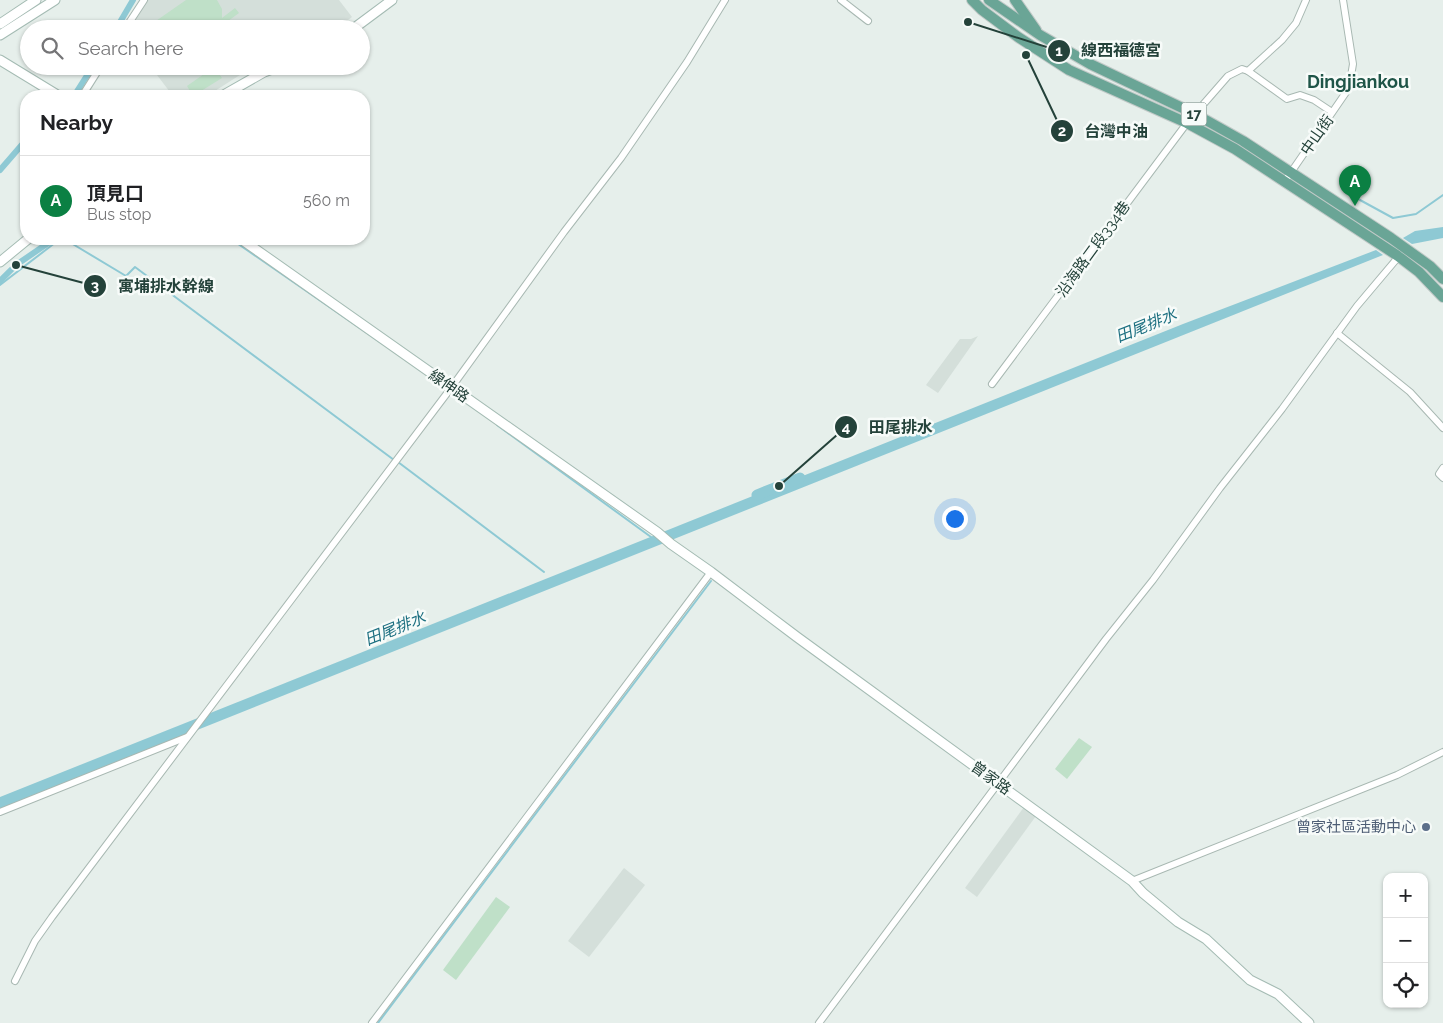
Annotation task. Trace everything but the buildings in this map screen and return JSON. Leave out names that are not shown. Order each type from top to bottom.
[{"type":"main road","name":"17","points":[[972,0],[982,10],[1018,37],[1069,70],[1187,123],[1285,181],[1398,256],[1419,272],[1443,297]]},
{"type":"main road","name":"17","points":[[990,0],[1040,35],[1090,64],[1195,114],[1244,142],[1391,238],[1430,266],[1443,279]]},
{"type":"main road","points":[[1015,0],[1040,35]]},
{"type":"street","points":[[0,24],[36,0]]},
{"type":"street","points":[[24,20],[55,0]]},
{"type":"street","points":[[131,20],[144,0]]},
{"type":"street","points":[[365,20],[392,0]]},
{"type":"street","points":[[15,981],[35,941],[52,917],[452,388],[564,232],[621,158],[687,62],[725,0]]},
{"type":"street","points":[[841,0],[868,21]]},
{"type":"street","points":[[982,10],[990,0]]},
{"type":"street","points":[[1306,0],[1296,23],[1282,40],[1248,71],[1287,99],[1300,95],[1314,100],[1332,112]]},
{"type":"street","name":"中山街","points":[[1285,181],[1349,88],[1353,64],[1343,0]]},
{"type":"street","points":[[0,35],[20,22]]},
{"type":"street","points":[[0,60],[20,72]]},
{"type":"street","name":"沿海路二段334巷","points":[[992,384],[1187,123],[1228,76],[1242,69],[1248,71]]},
{"type":"street","points":[[25,75],[49,90]]},
{"type":"street","points":[[86,90],[95,75]]},
{"type":"street","points":[[232,90],[259,75]]},
{"type":"street","points":[[0,262],[21,245]]},
{"type":"street","name":"線伸路","points":[[249,245],[667,540]]},
{"type":"street","points":[[819,1023],[1106,639],[1282,409],[1357,306],[1398,256],[1406,249]]},
{"type":"street","points":[[1337,333],[1410,392],[1443,428]]},
{"type":"street","points":[[1443,468],[1438,474],[1443,478]]},
{"type":"street","name":"曾家路","points":[[667,540],[1130,879],[1143,893],[1178,922],[1206,939],[1250,980],[1278,994],[1308,1023]]},
{"type":"street","points":[[372,1023],[711,572]]},
{"type":"street","points":[[0,812],[188,736]]},
{"type":"street","points":[[1130,879],[1397,775],[1443,752]]},
{"type":"shaded area","points":[[148,0],[339,0],[352,17],[348,20],[136,20]]},
{"type":"shaded area","points":[[157,75],[240,75],[216,90],[168,90]]},
{"type":"shaded area","points":[[978,336],[938,393],[926,385],[960,339],[971,339]]},
{"type":"shaded area","points":[[1024,807],[1036,816],[977,897],[965,888]]},
{"type":"shaded area","points":[[624,868],[645,885],[589,957],[568,941]]},
{"type":"green space","points":[[186,0],[217,0],[222,9],[222,18],[235,8],[239,13],[229,20],[157,20]]},
{"type":"green space","points":[[203,75],[220,75],[222,78],[203,90],[189,90],[187,86]]},
{"type":"green space","points":[[1079,738],[1092,747],[1067,779],[1055,769]]},
{"type":"green space","points":[[496,897],[510,907],[456,980],[443,970]]},
{"type":"water","points":[[1443,227],[1443,238],[1412,244],[1403,238],[1415,231]]},
{"type":"water","points":[[1376,250],[1383,255],[0,809],[0,797],[1183,324]]},
{"type":"waterway","points":[[121,20],[133,0]]},
{"type":"waterway","points":[[78,90],[87,75]]},
{"type":"waterway","points":[[0,170],[20,147]]},
{"type":"waterway","points":[[1360,200],[1393,218],[1416,214],[1443,195]]},
{"type":"waterway","points":[[0,281],[16,265],[45,245]]},
{"type":"waterway","points":[[0,285],[52,245]]},
{"type":"waterway","points":[[74,245],[126,276],[135,267],[394,460]]},
{"type":"waterway","points":[[240,245],[383,344]]},
{"type":"waterway","points":[[497,425],[651,537]]},
{"type":"waterway","points":[[398,462],[544,572]]},
{"type":"waterway","name":"田尾排水","points":[[757,495],[800,478]]},
{"type":"waterway","points":[[378,1023],[711,581]]},
{"type":"place","name":"線西福德宮","points":[[968,22]]},
{"type":"place","name":"台灣中油","points":[[1026,55]]},
{"type":"place","name":"頂見口","points":[[1355,206]]},
{"type":"place","name":"寓埔排水幹線","points":[[16,265]]},
{"type":"place","name":"田尾排水","points":[[779,486]]},
{"type":"place","name":"曾家社區活動中心","points":[[1426,827]]},
{"type":"district","name":"Dingjiankou","points":[[1358,82]]}]
